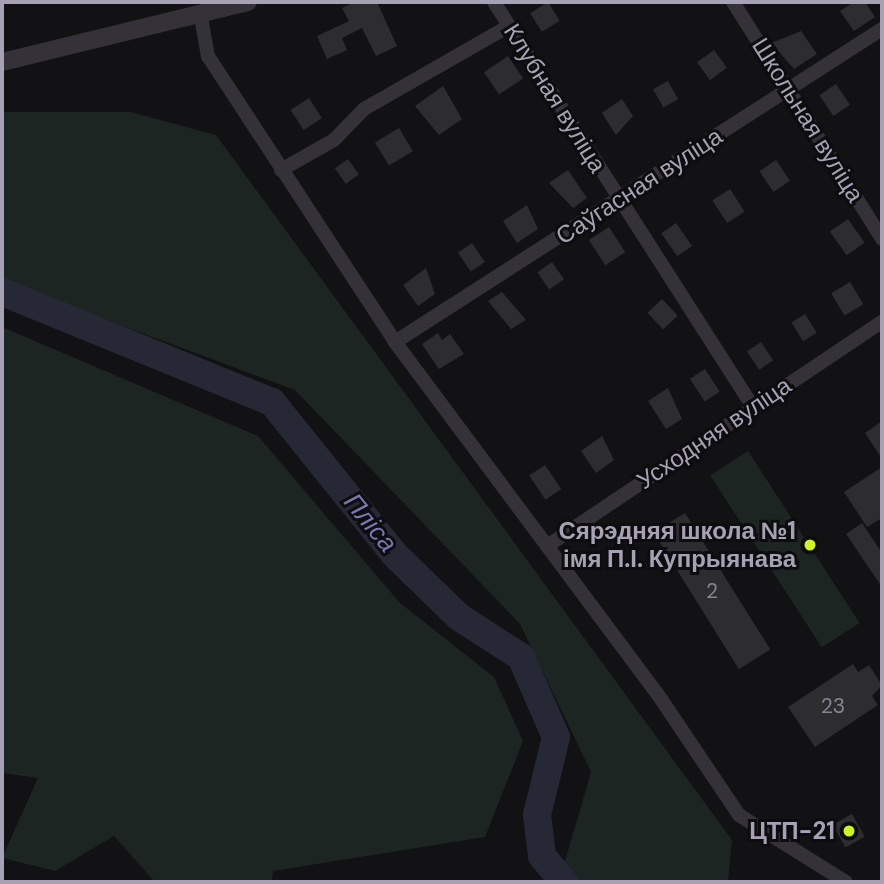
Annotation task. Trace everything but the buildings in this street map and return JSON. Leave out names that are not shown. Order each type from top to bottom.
[{"type":"street","points":[[2,62],[201,17],[248,2]]},
{"type":"street","name":"Клубная вуліца","points":[[494,2],[752,406]]},
{"type":"street","name":"Школьная вуліца","points":[[733,2],[882,239]]},
{"type":"street","points":[[201,17],[208,56],[395,342],[547,546],[739,815],[846,882]]},
{"type":"street","points":[[281,170],[334,140],[364,109],[509,26]]},
{"type":"street","name":"Саўгасная вуліца","points":[[395,342],[882,29]]},
{"type":"street","name":"Усходняя вуліца","points":[[547,546],[882,321]]},
{"type":"shaded area","points":[[2,112],[131,112],[216,135],[732,840],[728,882],[559,882],[591,772],[520,624],[295,390],[2,281]]},
{"type":"shaded area","points":[[2,327],[258,436],[400,603],[494,677],[523,741],[485,837],[273,871],[272,882],[155,882],[114,836],[55,871],[2,858],[38,778],[2,773]]},
{"type":"shaded area","points":[[748,451],[860,623],[822,647],[710,476]]},
{"type":"waterway","name":"Пліса","points":[[2,292],[272,402],[394,554],[459,617],[521,657],[556,737],[537,815],[542,856],[564,882]]},
{"type":"place","name":"Сярэдняя школа №1 імя П.І. Купрыянава","points":[[810,545]]},
{"type":"place","name":"ЦТП-21","points":[[849,831]]}]
